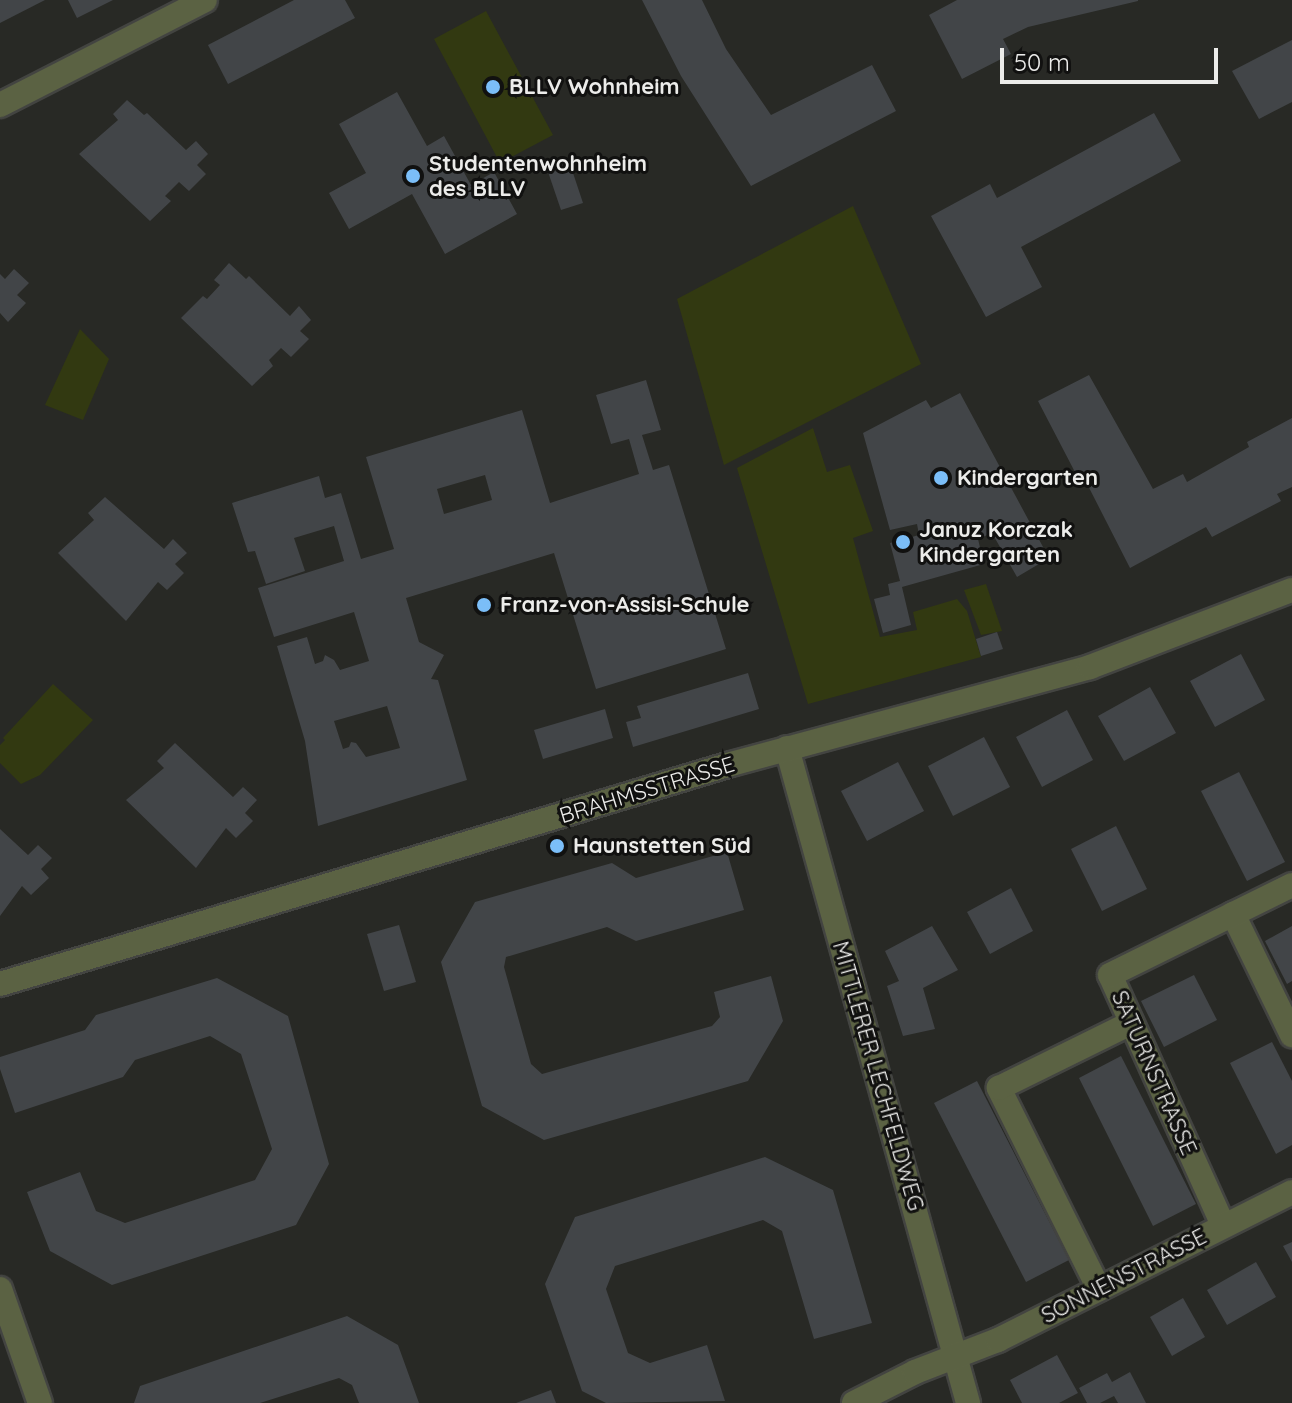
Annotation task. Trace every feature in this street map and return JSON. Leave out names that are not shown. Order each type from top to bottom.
[{"type":"street","points":[[0,105],[205,0]]},
{"type":"street","name":"BRAHMSSTRASSE","points":[[0,984],[787,748],[1113,660],[1292,590]]},
{"type":"street","name":"MITTLERER LECHFELDWEG","points":[[787,748],[968,1403]]},
{"type":"street","name":"SATURNSTRASSE","points":[[1223,1225],[1110,975],[1292,885]]},
{"type":"street","points":[[1233,914],[1292,1035]]},
{"type":"street","points":[[1099,1289],[999,1088],[1131,1023]]},
{"type":"street","name":"SONNENSTRASSE","points":[[854,1403],[998,1340],[1292,1192]]},
{"type":"street","points":[[0,1289],[40,1403]]},
{"type":"green space","name":"BLLV Wohnheim","points":[[486,11],[553,135],[500,163],[434,39]]},
{"type":"green space","points":[[853,206],[921,364],[724,465],[677,299]]},
{"type":"green space","points":[[80,329],[109,359],[83,420],[45,405]]},
{"type":"green space","points":[[813,428],[827,472],[850,465],[873,531],[853,538],[880,637],[917,630],[913,612],[957,599],[967,611],[981,657],[808,704],[737,468]]},
{"type":"green space","points":[[986,584],[1002,631],[981,635],[964,590]]},
{"type":"green space","points":[[53,684],[93,720],[40,775],[21,784],[0,763],[0,745]]},
{"type":"building","points":[[0,0],[45,0],[0,23]]},
{"type":"building","points":[[68,0],[113,0],[77,18]]},
{"type":"building","points":[[294,0],[345,0],[355,18],[228,84],[208,45]]},
{"type":"building","points":[[642,0],[702,0],[726,49],[771,115],[872,65],[896,111],[751,186],[681,76]]},
{"type":"building","points":[[957,0],[1138,1],[1028,27],[1003,39],[1011,54],[962,79],[929,15]]},
{"type":"building","points":[[1292,40],[1292,102],[1259,119],[1232,71]]},
{"type":"building","name":"Studentenwohnheim des BLLV","points":[[397,92],[427,146],[444,136],[471,185],[494,172],[517,214],[445,254],[412,194],[349,229],[329,193],[366,173],[339,124]]},
{"type":"building","points":[[127,100],[144,115],[147,113],[186,150],[196,141],[208,154],[197,165],[206,174],[189,191],[179,182],[165,196],[171,201],[150,221],[79,154],[118,120],[113,114]]},
{"type":"building","points":[[1154,113],[1181,161],[1021,247],[1042,287],[986,317],[931,216],[990,184],[997,198]]},
{"type":"building","points":[[568,158],[583,203],[561,210],[546,166]]},
{"type":"building","points":[[229,263],[246,279],[249,276],[290,316],[299,306],[311,320],[300,331],[309,339],[291,357],[281,348],[269,360],[273,366],[252,386],[181,318],[203,296],[207,299],[220,285],[214,280]]},
{"type":"building","points":[[14,269],[29,283],[17,295],[26,303],[8,322],[0,313],[0,274],[5,279]]},
{"type":"building","points":[[1089,375],[1153,489],[1183,474],[1187,482],[1249,447],[1247,442],[1292,418],[1292,487],[1277,494],[1281,501],[1212,537],[1206,527],[1130,568],[1081,472],[1077,476],[1038,401]]},
{"type":"building","points":[[646,380],[661,430],[642,435],[653,470],[669,465],[726,649],[596,689],[554,553],[406,598],[419,642],[444,655],[431,679],[438,680],[467,780],[318,826],[305,741],[277,646],[307,637],[315,664],[323,661],[325,655],[334,660],[340,670],[369,661],[354,612],[274,637],[258,588],[344,561],[334,526],[294,538],[305,571],[266,584],[255,551],[248,552],[232,503],[319,476],[325,498],[341,493],[361,559],[394,549],[366,457],[522,410],[550,503],[639,474],[629,439],[611,444],[596,395]],"holes":[[[485,475],[492,500],[444,514],[437,489]],[[387,706],[400,748],[366,757],[356,743],[351,742],[349,747],[343,749],[334,721]]]},
{"type":"building","name":"Kindergarten","points":[[960,393],[1049,558],[1017,577],[992,533],[978,539],[984,564],[902,587],[911,625],[883,633],[874,599],[890,595],[888,584],[900,581],[890,543],[919,535],[917,524],[890,530],[863,433],[926,400],[931,408]]},
{"type":"building","points":[[105,497],[164,549],[173,539],[187,553],[175,564],[184,573],[167,590],[158,582],[126,621],[58,553],[94,520],[88,513]]},
{"type":"building","points":[[997,632],[1003,649],[981,656],[976,639]]},
{"type":"building","points":[[1241,654],[1265,700],[1215,727],[1190,681]]},
{"type":"building","points":[[748,673],[759,709],[633,747],[626,722],[641,718],[637,706]]},
{"type":"building","points":[[1150,687],[1176,733],[1124,761],[1098,716]]},
{"type":"building","points":[[605,709],[613,738],[543,759],[534,730]]},
{"type":"building","points":[[1067,710],[1093,760],[1042,787],[1016,737]]},
{"type":"building","points":[[984,737],[1010,787],[953,816],[928,766]]},
{"type":"building","points":[[175,743],[233,797],[243,787],[257,800],[245,813],[253,821],[236,838],[226,828],[196,868],[126,800],[164,768],[157,761]]},
{"type":"building","points":[[898,762],[924,811],[867,841],[841,791]]},
{"type":"building","points":[[1239,772],[1285,862],[1247,881],[1201,791]]},
{"type":"building","points":[[1116,826],[1147,889],[1102,911],[1071,849]]},
{"type":"building","points":[[0,829],[28,855],[38,845],[52,858],[41,869],[49,878],[31,895],[22,886],[0,916]]},
{"type":"building","points":[[727,852],[744,910],[636,941],[607,927],[506,957],[504,967],[531,1064],[542,1074],[712,1026],[720,1017],[714,992],[771,976],[783,1021],[748,1081],[544,1140],[482,1106],[441,962],[475,902],[612,863],[636,878]]},
{"type":"building","points":[[1011,888],[1033,931],[990,954],[967,912]]},
{"type":"building","points":[[399,925],[416,982],[384,991],[367,934]]},
{"type":"building","points":[[932,926],[958,970],[923,988],[935,1029],[903,1036],[887,986],[899,981],[885,951]]},
{"type":"building","points":[[1292,926],[1292,981],[1287,984],[1265,941]]},
{"type":"building","points":[[1194,975],[1217,1020],[1164,1047],[1141,1001]]},
{"type":"building","points":[[217,978],[288,1016],[329,1164],[296,1225],[112,1285],[50,1251],[27,1192],[80,1172],[96,1211],[125,1223],[255,1180],[272,1149],[241,1054],[210,1036],[135,1060],[123,1077],[15,1113],[0,1069],[0,1057],[85,1030],[96,1015]]},
{"type":"building","points":[[1272,1042],[1292,1081],[1292,1145],[1276,1154],[1230,1063]]},
{"type":"building","points":[[1121,1056],[1196,1204],[1153,1226],[1079,1078]]},
{"type":"building","points":[[977,1081],[1069,1260],[1026,1282],[934,1103]]},
{"type":"building","points":[[765,1157],[833,1190],[872,1323],[814,1339],[782,1231],[763,1220],[615,1266],[606,1289],[628,1353],[650,1363],[707,1345],[725,1401],[606,1403],[582,1391],[545,1284],[575,1217]]},
{"type":"building","points":[[1292,1242],[1292,1262],[1283,1246]]},
{"type":"building","points":[[1256,1262],[1276,1297],[1227,1325],[1207,1290]]},
{"type":"building","points":[[1183,1298],[1205,1337],[1172,1356],[1150,1317]]},
{"type":"building","points":[[347,1316],[398,1345],[419,1403],[359,1403],[352,1385],[339,1378],[260,1403],[134,1403],[140,1386]]},
{"type":"building","points":[[1057,1355],[1078,1393],[1059,1403],[1022,1403],[1010,1380]]},
{"type":"building","points":[[1130,1372],[1146,1403],[1118,1403],[1114,1396],[1100,1403],[1087,1403],[1079,1388],[1107,1373],[1112,1382]]},
{"type":"building","points":[[551,1390],[556,1403],[516,1403]]},
{"type":"place","name":"BLLV Wohnheim","points":[[493,87]]},
{"type":"place","name":"Studentenwohnheim des BLLV","points":[[413,176]]},
{"type":"place","name":"Kindergarten","points":[[941,478]]},
{"type":"place","name":"Januz Korczak Kindergarten","points":[[903,542]]},
{"type":"place","name":"Franz-von-Assisi-Schule","points":[[484,605]]},
{"type":"place","name":"Haunstetten Süd","points":[[557,846]]}]
